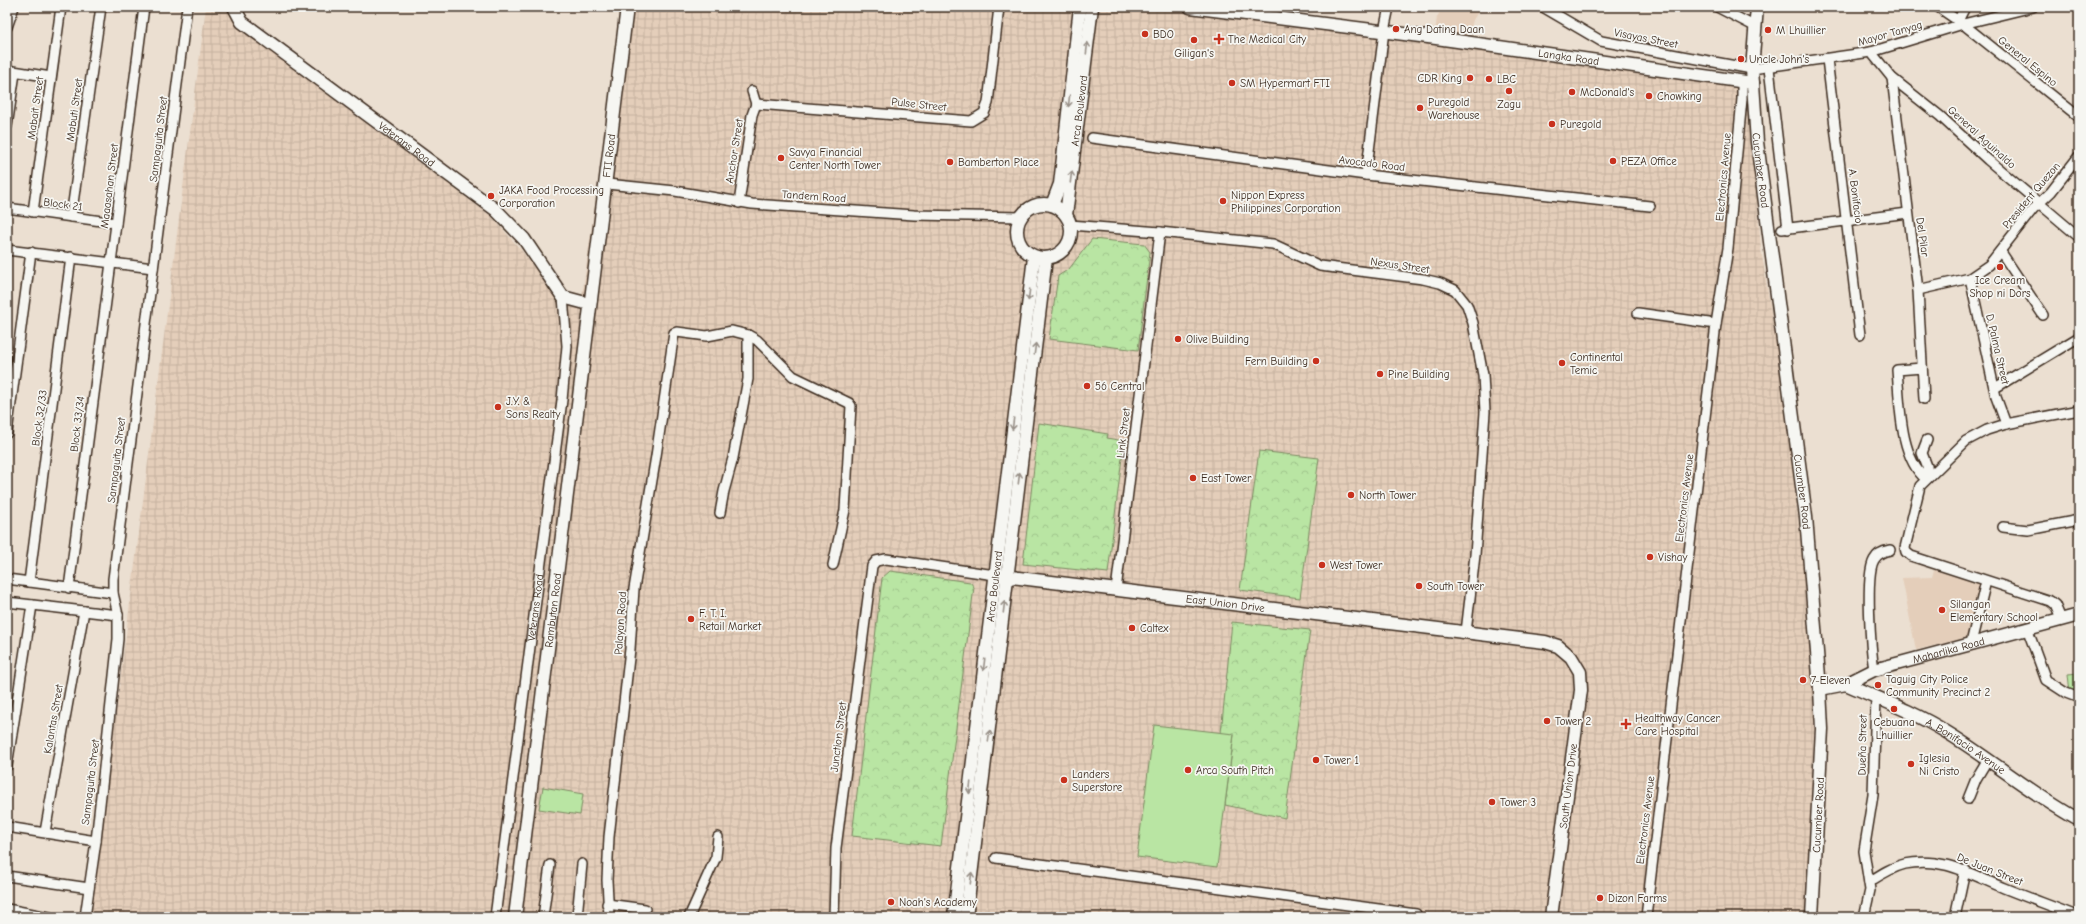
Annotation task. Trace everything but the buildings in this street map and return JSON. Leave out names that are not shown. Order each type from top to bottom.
[{"type":"street","points":[[7,27],[14,7]]},
{"type":"street","name":"Mabait Street","points":[[33,212],[61,7]]},
{"type":"street","name":"Mabuti Street","points":[[71,217],[101,7]]},
{"type":"street","name":"Maaasahan Street","points":[[112,263],[144,7]]},
{"type":"street","name":"Sampaguita Street","points":[[85,917],[96,841],[118,639],[118,615],[113,593],[187,7]]},
{"type":"street","name":"Veterans Road","points":[[234,7],[242,22],[496,210],[524,239],[563,297],[567,346],[562,400],[495,917]]},
{"type":"street","name":"FTI Road","points":[[589,304],[607,184],[627,7]]},
{"type":"street","name":"Pulse Street","points":[[756,104],[971,121],[984,113],[988,103],[999,7]]},
{"type":"street","name":"Arca Boulevard","points":[[1052,205],[1060,184],[1080,7]]},
{"type":"street","name":"Arca Boulevard","points":[[1068,220],[1092,7]]},
{"type":"street","name":"Langka Road","points":[[1190,7],[1384,31],[1747,83]]},
{"type":"street","points":[[1366,175],[1384,31],[1389,7]]},
{"type":"street","name":"Visayas Street","points":[[1543,7],[1601,41],[1752,69]]},
{"type":"street","points":[[1717,7],[1754,26]]},
{"type":"street","name":"Cucumber Road","points":[[1756,7],[1752,69],[1747,83],[1758,142],[1806,517],[1820,689],[1822,729],[1812,917]]},
{"type":"street","name":"General Espino","points":[[1938,7],[1960,22],[2079,117]]},
{"type":"street","points":[[1960,22],[1965,7]]},
{"type":"street","name":"Mayor Tanyag","points":[[1752,69],[1770,68],[1871,52],[1960,22],[2032,7]]},
{"type":"street","name":"General Aguinaldo","points":[[1871,52],[1892,78],[1940,116],[2079,237]]},
{"type":"street","name":"A. Bonifacio","points":[[1827,59],[1860,336]]},
{"type":"street","points":[[1770,68],[1785,229],[1908,213]]},
{"type":"street","points":[[7,126],[11,72],[51,77]]},
{"type":"street","name":"Del Pilar","points":[[1892,78],[1918,290],[1924,399]]},
{"type":"street","name":"Electronics Avenue","points":[[1646,917],[1716,324],[1728,248],[1742,99],[1747,83]]},
{"type":"street","points":[[752,91],[756,104]]},
{"type":"street","name":"Anchor Street","points":[[739,203],[752,114],[756,104]]},
{"type":"street","name":"Avocado Road","points":[[1092,138],[1366,175],[1650,206]]},
{"type":"street","name":"President Quezon","points":[[1918,290],[1970,278],[1989,265],[2001,252],[2026,217],[2051,192],[2079,156]]},
{"type":"street","name":"Tandem Road","points":[[607,184],[675,191],[739,203],[914,215],[1021,217]]},
{"type":"street","points":[[1038,205],[1052,205],[1068,220],[1070,238],[1064,249],[1053,257],[1034,257],[1028,253],[1019,242],[1017,227],[1021,217],[1031,208],[1038,205]]},
{"type":"street","name":"Block 21","points":[[7,208],[116,223]]},
{"type":"street","name":"Nexus Street","points":[[1068,220],[1160,232],[1273,244],[1324,267],[1423,279],[1440,283],[1455,290],[1467,305],[1473,323],[1483,374],[1485,412],[1475,555],[1466,632]]},
{"type":"street","name":"Link Street","points":[[1116,590],[1160,232]]},
{"type":"street","points":[[7,250],[153,268]]},
{"type":"street","points":[[7,433],[31,252]]},
{"type":"street","points":[[2001,252],[2043,314]]},
{"type":"street","name":"Arca Boulevard","points":[[954,917],[1034,257]]},
{"type":"street","name":"Block 32/33","points":[[29,582],[71,258]]},
{"type":"street","name":"Arca Boulevard","points":[[966,917],[1046,258]]},
{"type":"street","name":"Block 33/34","points":[[69,588],[93,388],[112,263]]},
{"type":"street","name":"D. Palma Street","points":[[1970,278],[1995,388],[2006,424]]},
{"type":"street","points":[[563,297],[589,304]]},
{"type":"street","name":"Rambutan Road","points":[[515,917],[589,304]]},
{"type":"street","points":[[1638,313],[1716,324]]},
{"type":"street","name":"Palayan Road","points":[[609,917],[607,904],[609,837],[630,649],[634,589],[656,456],[674,333],[677,332],[707,336],[732,331],[748,335]]},
{"type":"street","points":[[720,513],[733,458],[748,379],[748,335],[757,340],[793,376],[846,401],[851,406],[845,510],[834,565]]},
{"type":"street","points":[[1995,388],[2079,337]]},
{"type":"street","points":[[1922,368],[1897,370],[1903,434],[1907,450],[1917,471],[1927,478]]},
{"type":"street","points":[[2062,619],[2055,604],[2050,601],[1911,556],[1906,552],[1905,548],[1918,493],[1927,478],[1966,440],[1987,430],[2006,424],[2079,410]]},
{"type":"street","points":[[1927,440],[1922,453],[1927,466],[1927,478]]},
{"type":"street","points":[[2003,527],[2028,530],[2079,520]]},
{"type":"street","points":[[1874,670],[1870,636],[1870,573],[1874,560],[1879,554],[1890,550]]},
{"type":"street","name":"East Union Drive","points":[[876,561],[886,559],[1007,577],[1545,642],[1558,646],[1571,657]]},
{"type":"street","name":"Junction Street","points":[[834,917],[835,871],[839,823],[870,573],[876,561]]},
{"type":"street","points":[[7,579],[113,593]]},
{"type":"street","points":[[1971,643],[1986,581]]},
{"type":"street","points":[[7,602],[118,615]]},
{"type":"street","points":[[7,766],[32,605]]},
{"type":"street","name":"Kalantas Street","points":[[45,832],[84,611]]},
{"type":"street","name":"Maharlika Road","points":[[1820,689],[1846,684],[1874,670],[2027,628],[2078,616]]},
{"type":"street","points":[[2027,628],[2046,680],[2066,693],[2079,698]]},
{"type":"street","name":"South Union Drive","points":[[1551,917],[1581,690],[1580,672],[1571,657]]},
{"type":"street","name":"A. Bonifacio Avenue","points":[[1846,684],[1918,716],[1946,732],[1988,759],[2041,797],[2079,820]]},
{"type":"street","name":"Dueña Street","points":[[1864,917],[1869,898],[1869,882],[1864,851],[1872,795],[1876,697]]},
{"type":"street","points":[[1968,800],[1976,779],[1988,759]]},
{"type":"street","points":[[7,827],[96,841]]},
{"type":"street","points":[[689,917],[716,857],[718,837]]},
{"type":"street","points":[[996,858],[1416,914]]},
{"type":"street","name":"De Juan Street","points":[[1869,882],[1898,866],[1912,863],[1945,864],[1965,870],[2001,887],[2079,917]]},
{"type":"street","points":[[577,917],[582,864]]},
{"type":"street","points":[[543,917],[550,865]]},
{"type":"street","points":[[1955,917],[1965,870]]},
{"type":"street","points":[[7,876],[89,888]]},
{"type":"street","points":[[607,904],[645,910]]},
{"type":"street","points":[[7,909],[49,917]]},
{"type":"shaded area","points":[[206,7],[227,7],[237,26],[491,216],[522,251],[549,288],[582,296],[624,7],[1226,7],[1746,79],[1749,96],[1761,249],[1786,405],[1816,684],[1806,917],[90,917]]},
{"type":"shaded area","points":[[1443,7],[1481,7],[1473,20],[1469,35],[1435,32],[1437,17]]},
{"type":"shaded area","name":"Silangan Elementary School","points":[[1934,570],[1983,584],[1970,637],[1916,650],[1902,578],[1932,577]]},
{"type":"green space","points":[[1092,239],[1144,244],[1150,252],[1138,350],[1049,339],[1058,276],[1069,269]]},
{"type":"green space","points":[[1039,423],[1108,434],[1107,438],[1124,441],[1108,573],[1023,564]]},
{"type":"green space","points":[[1259,451],[1319,458],[1300,598],[1240,590]]},
{"type":"green space","points":[[890,571],[970,582],[974,587],[941,846],[852,836],[882,578]]},
{"type":"green space","points":[[1232,622],[1310,630],[1285,818],[1225,805],[1234,735],[1221,733]]},
{"type":"green space","points":[[2079,673],[2079,692],[2070,693],[2068,674]]},
{"type":"green space","name":"Arca South Pitch","points":[[1154,725],[1234,734],[1217,867],[1137,857]]},
{"type":"green space","points":[[543,787],[583,794],[580,815],[539,809]]},
{"type":"place","name":"Ang Dating Daan","points":[[1396,29]]},
{"type":"place","name":"M Lhuillier","points":[[1768,30]]},
{"type":"place","name":"BDO","points":[[1145,34]]},
{"type":"place","name":"The Medical City","points":[[1219,39]]},
{"type":"place","name":"Giligan's","points":[[1194,40]]},
{"type":"place","name":"Uncle John's","points":[[1741,59]]},
{"type":"place","name":"CDR King","points":[[1470,78]]},
{"type":"place","name":"LBC","points":[[1489,79]]},
{"type":"place","name":"SM Hypermart FTI","points":[[1232,83]]},
{"type":"place","name":"Zagu","points":[[1509,91]]},
{"type":"place","name":"McDonald's","points":[[1572,92]]},
{"type":"place","name":"Chowking","points":[[1649,96]]},
{"type":"place","name":"Puregold Warehouse","points":[[1420,108]]},
{"type":"place","name":"Puregold","points":[[1552,124]]},
{"type":"place","name":"Savya Financial Center North Tower","points":[[781,158]]},
{"type":"place","name":"PEZA Office","points":[[1613,161]]},
{"type":"place","name":"Bamberton Place","points":[[950,162]]},
{"type":"place","name":"JAKA Food Processing Corporation","points":[[491,196]]},
{"type":"place","name":"Nippon Express Philippines Corporation","points":[[1223,201]]},
{"type":"place","name":"Ice Cream Shop ni Dors","points":[[2000,267]]},
{"type":"place","name":"Olive Building","points":[[1178,339]]},
{"type":"place","name":"Fern Building","points":[[1316,361]]},
{"type":"place","name":"Continental Temic","points":[[1562,363]]},
{"type":"place","name":"Pine Building","points":[[1380,374]]},
{"type":"place","name":"56 Central","points":[[1087,386]]},
{"type":"place","name":"J.Y. & Sons Realty","points":[[498,407]]},
{"type":"place","name":"East Tower","points":[[1193,478]]},
{"type":"place","name":"North Tower","points":[[1351,495]]},
{"type":"place","name":"Vishay","points":[[1650,557]]},
{"type":"place","name":"West Tower","points":[[1322,565]]},
{"type":"place","name":"South Tower","points":[[1419,586]]},
{"type":"place","name":"Silangan Elementary School","points":[[1942,610]]},
{"type":"place","name":"F. T. I. Retail Market","points":[[691,619]]},
{"type":"place","name":"Caltex","points":[[1132,628]]},
{"type":"place","name":"7-Eleven","points":[[1803,680]]},
{"type":"place","name":"Taguig City Police Community Precinct 2","points":[[1878,685]]},
{"type":"place","name":"Cebuana Lhuillier","points":[[1894,709]]},
{"type":"place","name":"Tower 2","points":[[1547,721]]},
{"type":"place","name":"Healthway Cancer Care Hospital","points":[[1626,724]]},
{"type":"place","name":"Tower 1","points":[[1316,760]]},
{"type":"place","name":"Iglesia Ni Cristo","points":[[1911,764]]},
{"type":"place","name":"Arca South Pitch","points":[[1188,770]]},
{"type":"place","name":"Landers Superstore","points":[[1064,780]]},
{"type":"place","name":"Tower 3","points":[[1492,802]]},
{"type":"place","name":"Dizon Farms","points":[[1600,898]]},
{"type":"place","name":"Noah's Academy","points":[[891,902]]}]
